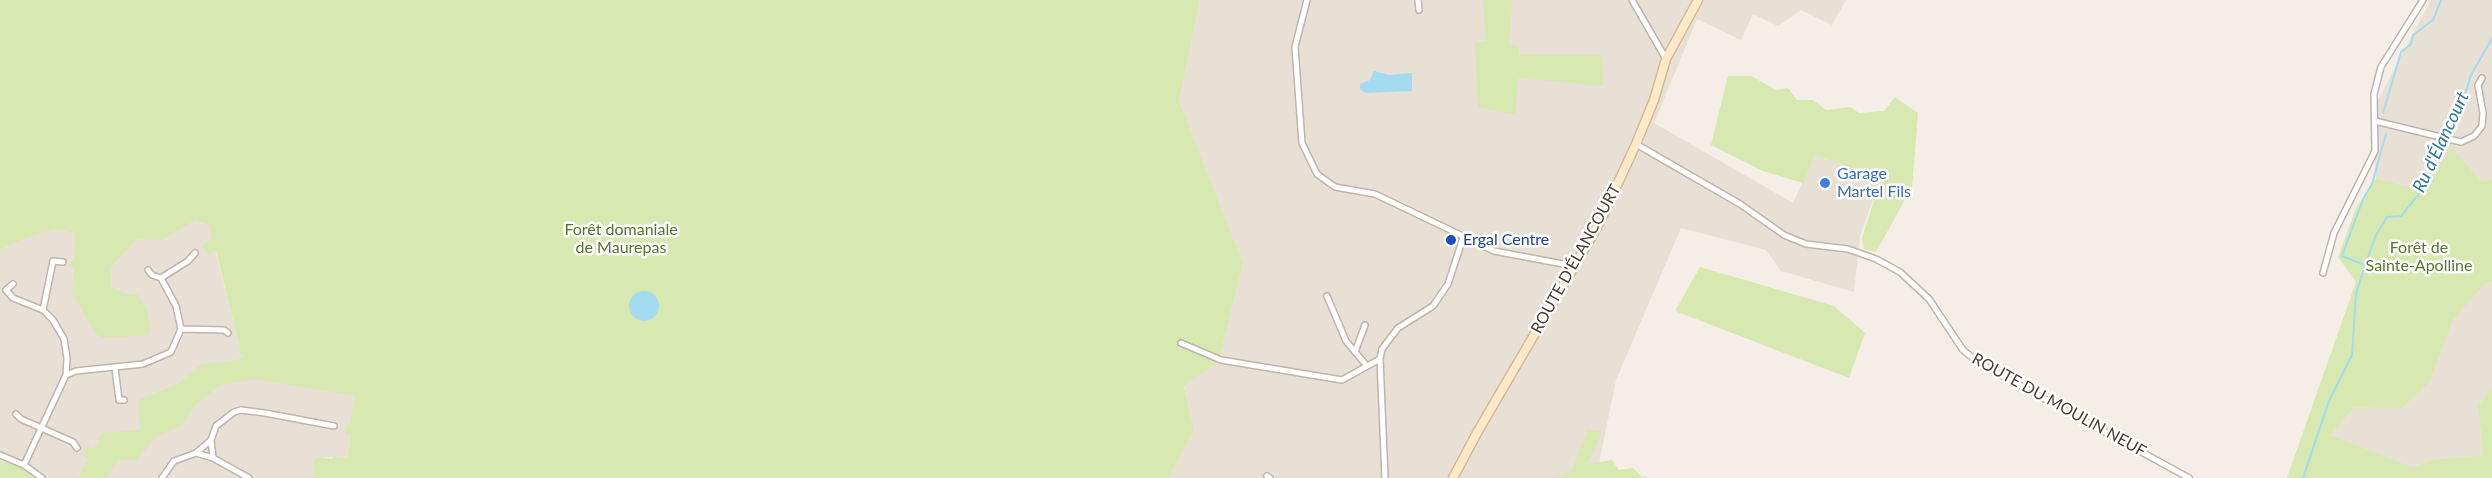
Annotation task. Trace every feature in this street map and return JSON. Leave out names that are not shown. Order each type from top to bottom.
[{"type":"street","points":[[1307,0],[1295,47],[1302,143],[1317,174],[1335,187],[1375,194],[1494,251],[1574,266]]},
{"type":"street","points":[[1418,0],[1419,10]]},
{"type":"street","points":[[1632,0],[1666,59]]},
{"type":"street","name":"ROUTE D'ÉLANCOURT","points":[[1454,478],[1478,431],[1600,222],[1654,100],[1666,59],[1698,0]]},
{"type":"street","points":[[2323,273],[2334,233],[2375,151],[2374,94],[2382,67],[2423,0]]},
{"type":"street","points":[[2375,121],[2461,142],[2474,136],[2482,126],[2483,113],[2478,85],[2482,78]]},
{"type":"street","name":"ROUTE DU MOULIN NEUF","points":[[1636,144],[1740,204],[1784,235],[1806,244],[1848,249],[1876,259],[1900,272],[1929,299],[1963,350],[1979,363],[2189,478]]},
{"type":"street","points":[[1385,478],[1380,359],[1382,349],[1396,329],[1433,306],[1448,284],[1463,238]]},
{"type":"street","points":[[161,278],[188,261],[195,253]]},
{"type":"street","points":[[43,310],[52,261],[63,262]]},
{"type":"street","points":[[66,375],[76,371],[143,364],[171,352],[181,329],[176,306],[161,278],[152,275],[148,270]]},
{"type":"street","points":[[13,284],[6,290],[13,298],[43,310],[53,320],[64,339],[67,358],[66,375],[24,465]]},
{"type":"street","points":[[1327,296],[1346,341],[1367,366]]},
{"type":"street","points":[[1355,352],[1365,325]]},
{"type":"street","points":[[181,329],[224,330],[228,333]]},
{"type":"street","points":[[1181,343],[1221,360],[1342,380],[1380,359]]},
{"type":"street","points":[[115,368],[119,400],[124,400]]},
{"type":"street","points":[[213,458],[211,440],[216,426],[224,418],[242,410],[334,426]]},
{"type":"street","points":[[16,414],[73,442],[76,448]]},
{"type":"street","points":[[162,478],[174,461],[196,453],[211,440]]},
{"type":"street","points":[[196,453],[213,458],[249,478]]},
{"type":"street","points":[[0,455],[24,465],[42,478]]},
{"type":"shaded area","points":[[1200,0],[1846,0],[1832,25],[1801,10],[1778,26],[1753,14],[1741,40],[1697,19],[1654,123],[1793,203],[1815,155],[1881,178],[1860,236],[1854,292],[1781,271],[1766,250],[1681,228],[1616,380],[1596,478],[1168,478],[1194,431],[1184,385],[1219,361],[1243,263],[1179,101]]},
{"type":"shaded area","points":[[2431,0],[2492,0],[2492,179],[2426,191],[2376,178],[2373,109]]},
{"type":"shaded area","points":[[195,220],[209,225],[242,358],[284,383],[355,396],[351,425],[346,425],[345,434],[351,435],[347,458],[320,457],[313,462],[314,478],[35,478],[22,468],[0,460],[0,250],[54,229],[76,234]]},
{"type":"shaded area","points":[[2492,282],[2492,386],[2478,406],[2483,455],[2432,460],[2414,469],[2330,435],[2355,407],[2430,381],[2453,320],[2485,284]]},
{"type":"green space","name":"Forêt domaniale de Maurepas","points":[[0,0],[1200,0],[1179,101],[1243,263],[1219,361],[1184,386],[1194,431],[1168,478],[314,478],[313,461],[320,457],[347,458],[351,436],[345,434],[346,425],[350,425],[355,396],[253,379],[220,385],[194,406],[183,424],[156,437],[136,460],[118,460],[106,478],[78,478],[89,458],[83,456],[87,447],[94,449],[102,433],[140,430],[138,400],[178,384],[202,364],[230,362],[242,358],[216,251],[208,255],[202,246],[212,238],[209,225],[195,220],[162,240],[137,239],[110,267],[111,287],[126,294],[137,294],[147,310],[150,329],[148,335],[104,338],[96,334],[72,293],[74,268],[69,265],[71,261],[74,261],[76,234],[54,229],[0,250]]},
{"type":"green space","points":[[1483,0],[1512,0],[1509,44],[1519,46],[1519,55],[1602,55],[1603,86],[1518,78],[1515,115],[1478,107],[1475,43],[1486,41]]},
{"type":"green space","points":[[1728,76],[1751,76],[1776,90],[1788,88],[1797,100],[1813,100],[1826,110],[1850,107],[1859,113],[1884,111],[1895,97],[1918,113],[1912,187],[1876,252],[1864,249],[1862,238],[1881,178],[1815,155],[1803,183],[1763,171],[1711,145]]},
{"type":"green space","name":"Forêt de Sainte-Apolline","points":[[2451,148],[2481,181],[2492,179],[2492,282],[2485,284],[2453,320],[2430,381],[2402,408],[2355,407],[2330,435],[2414,468],[2432,460],[2483,455],[2478,406],[2492,386],[2492,478],[2287,478],[2356,282],[2338,257],[2356,208],[2376,178],[2426,191]]},
{"type":"green space","points":[[1700,267],[1834,306],[1865,333],[1849,378],[1675,311]]},
{"type":"green space","points":[[1587,430],[1602,432],[1587,464],[1612,460],[1619,470],[1633,468],[1641,476],[1648,478],[1552,478],[1572,471]]},
{"type":"green space","points":[[0,460],[22,468],[35,478],[0,478]]},
{"type":"water","points":[[1374,71],[1389,75],[1412,73],[1412,91],[1366,93],[1360,90],[1360,84],[1370,80]]},
{"type":"water","points":[[644,291],[650,292],[658,300],[658,312],[650,320],[644,321],[638,320],[630,312],[629,306],[630,300],[638,292]]},
{"type":"waterway","name":"Ru d'Élancourt","points":[[2383,113],[2401,52],[2411,44],[2413,35],[2433,20],[2441,0]]},
{"type":"waterway","name":"Ru d'Élancourt","points":[[2365,265],[2376,235],[2387,217],[2401,216],[2423,189],[2450,128],[2455,108],[2492,38]]},
{"type":"waterway","name":"Ru d'Élancourt","points":[[2303,478],[2329,401],[2352,355],[2356,294],[2365,265],[2342,256],[2363,199],[2372,184],[2386,134]]},
{"type":"place","name":"Garage Martel Fils","points":[[1825,183]]},
{"type":"place","name":"Ergal Centre","points":[[1451,240]]}]
